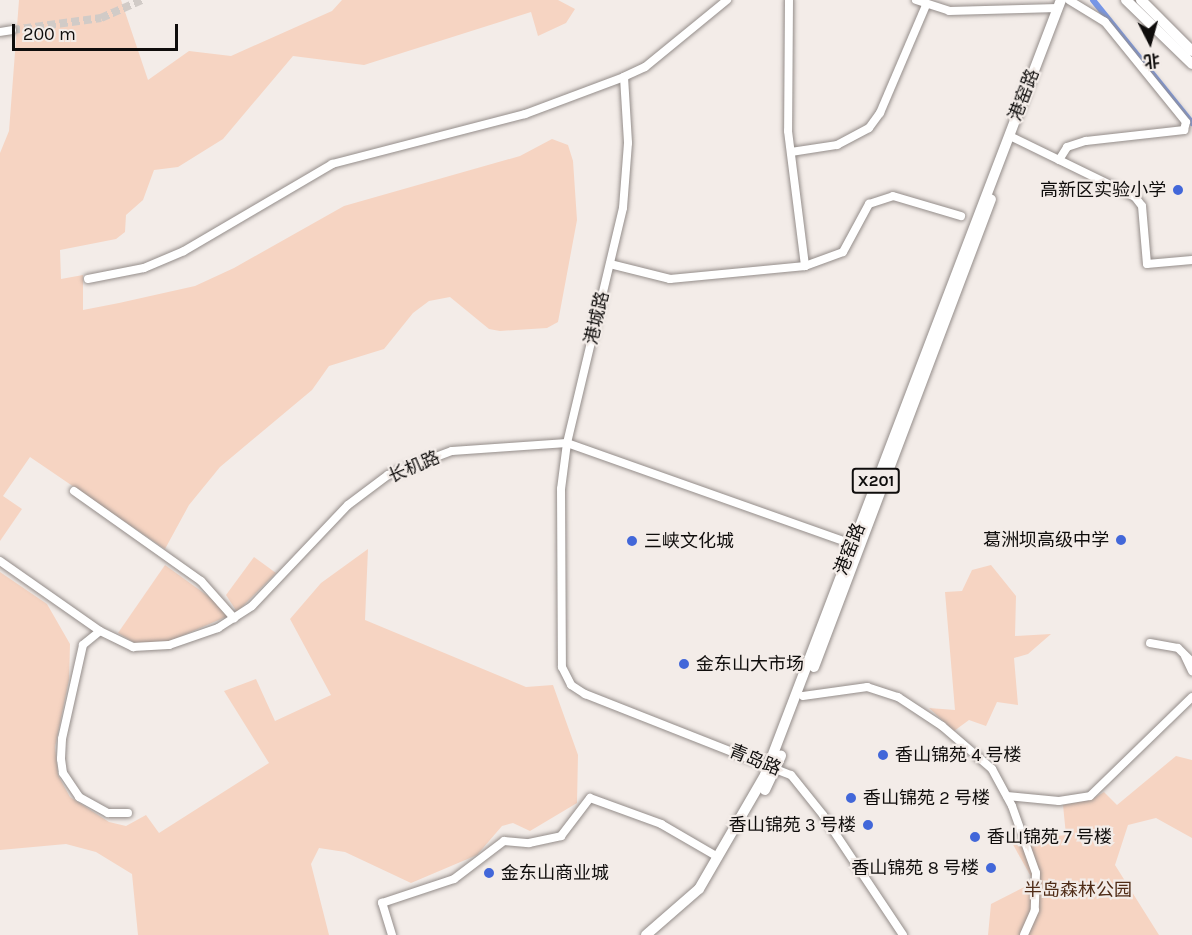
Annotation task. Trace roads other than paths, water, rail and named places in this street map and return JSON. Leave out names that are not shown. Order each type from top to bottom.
[{"type":"main road","name":"港窑路","points":[[657,935],[705,893],[773,767],[803,696],[856,545],[1069,0]]},
{"type":"main road","points":[[1126,0],[1192,64]]},
{"type":"main road","points":[[1141,0],[1192,51]]},
{"type":"main road","name":"港窑路","points":[[646,935],[699,889],[773,767],[1060,4]]},
{"type":"street","points":[[88,279],[144,268],[184,251],[332,164],[525,114],[645,68],[727,0]]},
{"type":"street","points":[[789,0],[791,152],[805,266]]},
{"type":"street","points":[[916,0],[949,11],[982,12],[1060,4]]},
{"type":"street","points":[[1059,160],[1067,147],[1086,141],[1184,130],[1186,122],[1105,22],[1069,0]]},
{"type":"street","points":[[791,152],[837,145],[869,128],[880,113],[926,5]]},
{"type":"street","points":[[0,32],[12,30]]},
{"type":"street","name":"港城路","points":[[571,685],[562,667],[559,517],[567,443],[624,198],[628,143],[624,77]]},
{"type":"street","points":[[1014,138],[1135,197],[1142,206],[1147,264],[1192,261]]},
{"type":"street","points":[[610,264],[670,279],[805,266],[843,252],[861,214],[879,198],[904,198],[961,216]]},
{"type":"street","name":"长机路","points":[[0,561],[100,631],[133,647],[169,645],[219,628],[252,606],[348,505],[388,475],[452,451],[567,443],[856,545]]},
{"type":"street","points":[[74,491],[201,581],[234,618]]},
{"type":"street","points":[[100,631],[83,645],[62,739],[63,773],[79,796],[108,813],[128,813]]},
{"type":"street","points":[[1150,643],[1178,648],[1189,659],[1192,670]]},
{"type":"street","name":"青岛路","points":[[571,685],[585,694],[791,775],[823,815],[903,935]]},
{"type":"street","points":[[803,696],[867,687],[898,697],[942,726],[992,769],[1007,796],[1037,882],[1035,910],[1024,935]]},
{"type":"street","points":[[1007,796],[1059,801],[1090,796],[1192,697]]},
{"type":"street","points":[[392,935],[382,903],[454,879],[504,841],[529,843],[561,836],[590,798],[661,824],[718,857]]},
{"type":"waterway","points":[[1093,0],[1192,123]]},
{"type":"tunnel","points":[[12,30],[101,18],[142,0]]},
{"type":"place","name":"高新区实验小学","points":[[1178,190]]},
{"type":"place","name":"葛洲坝高级中学","points":[[1121,540]]},
{"type":"place","name":"三峡文化城","points":[[632,541]]},
{"type":"place","name":"金东山大市场","points":[[684,664]]},
{"type":"place","name":"香山锦苑 4 号楼","points":[[883,755]]},
{"type":"place","name":"香山锦苑 2 号楼","points":[[851,798]]},
{"type":"place","name":"香山锦苑 3 号楼","points":[[868,825]]},
{"type":"place","name":"香山锦苑 7 号楼","points":[[975,837]]},
{"type":"place","name":"香山锦苑 8 号楼","points":[[991,868]]},
{"type":"place","name":"金东山商业城","points":[[489,873]]},
{"type":"park label","name":"半岛森林公园","points":[[1078,890]]}]
